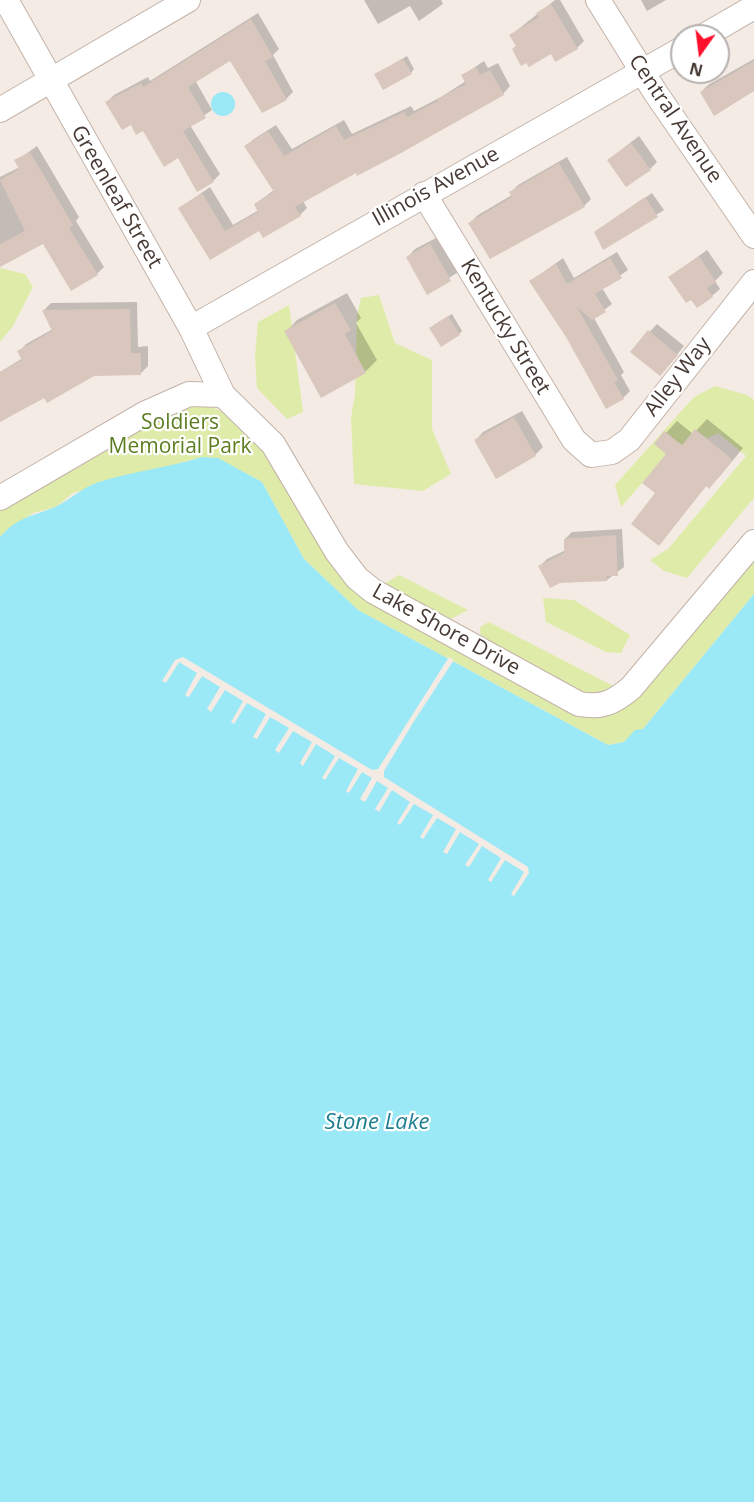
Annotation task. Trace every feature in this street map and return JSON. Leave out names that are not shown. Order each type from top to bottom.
[{"type":"street","name":"Greenleaf Street","points":[[6,0],[191,328],[223,395]]},
{"type":"street","points":[[0,110],[188,0]]},
{"type":"street","name":"Central Avenue","points":[[598,0],[642,72],[754,236]]},
{"type":"street","points":[[725,24],[754,7]]},
{"type":"street","name":"Illinois Avenue","points":[[191,328],[670,56]]},
{"type":"street","name":"Kentucky Street","points":[[424,194],[574,440],[591,455]]},
{"type":"street","name":"Alley Way","points":[[591,455],[612,452],[629,440],[754,282]]},
{"type":"street","points":[[0,498],[144,414],[189,394],[223,395]]},
{"type":"street","name":"Lake Shore Drive","points":[[223,395],[273,444],[337,552],[365,585],[393,603],[579,704],[605,706],[616,701],[630,688],[754,542]]},
{"type":"green space","points":[[0,268],[25,274],[33,287],[13,326],[0,342]]},
{"type":"green space","points":[[379,295],[395,343],[432,360],[432,429],[451,474],[423,491],[354,484],[351,418],[355,394],[357,316],[361,298]]},
{"type":"green space","points":[[289,305],[303,412],[287,419],[257,388],[255,357],[258,322]]},
{"type":"green space","points":[[715,386],[747,395],[754,400],[754,498],[687,578],[664,571],[650,560],[668,549],[746,456],[718,433],[663,459],[621,507],[615,485],[694,397]]},
{"type":"green space","name":"Soldiers Memorial Park","points":[[203,403],[221,411],[248,429],[268,452],[341,571],[596,715],[754,553],[754,594],[643,729],[624,742],[608,745],[358,610],[304,559],[262,482],[202,457],[73,493],[56,507],[33,513],[0,537],[0,505],[165,411]]},
{"type":"green space","points":[[399,575],[468,610],[443,623],[379,587]]},
{"type":"green space","points":[[543,598],[574,600],[630,635],[621,653],[606,652],[546,622]]},
{"type":"green space","points":[[489,622],[619,689],[591,700],[481,642],[480,627]]},
{"type":"water","points":[[218,92],[228,92],[235,99],[235,109],[228,116],[218,116],[211,109],[211,99]]},
{"type":"water","name":"Stone Lake","points":[[202,457],[218,458],[262,482],[304,559],[358,610],[608,745],[624,742],[635,730],[643,729],[754,594],[754,1502],[0,1502],[0,537],[19,521],[61,504],[93,484]]},
{"type":"pier","points":[[183,657],[372,770],[378,769],[449,657],[454,660],[384,771],[384,777],[528,867],[529,873],[514,896],[511,894],[524,872],[505,860],[491,882],[488,880],[501,858],[482,846],[469,867],[465,865],[479,844],[460,832],[447,854],[443,852],[456,829],[437,818],[423,839],[420,837],[433,815],[414,804],[400,825],[397,823],[410,802],[392,790],[379,812],[375,809],[388,788],[377,781],[365,802],[360,799],[372,778],[362,772],[349,793],[346,791],[358,769],[339,758],[325,780],[322,778],[335,756],[316,744],[303,766],[300,763],[312,742],[293,731],[279,753],[275,750],[289,728],[270,717],[257,739],[253,737],[266,714],[247,703],[234,724],[231,722],[243,701],[225,690],[211,712],[207,709],[220,687],[202,676],[189,697],[185,695],[197,673],[179,662],[166,683],[162,681],[175,660]]},
{"type":"building","points":[[551,4],[578,49],[555,62],[551,54],[529,67],[526,63],[521,66],[512,49],[516,46],[509,35],[539,17],[536,13]]},
{"type":"building","points":[[251,19],[273,57],[265,61],[287,100],[262,113],[230,61],[188,87],[206,118],[183,131],[214,182],[197,192],[178,158],[164,167],[143,131],[136,135],[131,125],[122,130],[105,102],[141,83],[143,87]]},
{"type":"building","points":[[403,59],[412,74],[383,90],[374,74]]},
{"type":"building","points":[[754,61],[754,91],[714,116],[700,92],[714,84],[730,84],[730,75]]},
{"type":"building","points":[[476,67],[480,75],[490,70],[504,95],[401,153],[357,176],[356,173],[295,207],[301,216],[263,238],[259,231],[210,260],[178,208],[202,193],[225,231],[258,212],[254,204],[274,192],[244,146],[268,131],[284,156],[336,126],[344,140],[404,112],[407,117],[438,101],[437,99],[466,84],[461,75]]},
{"type":"building","points":[[631,143],[651,170],[626,187],[607,160]]},
{"type":"building","points":[[30,152],[73,225],[69,228],[98,275],[71,291],[43,244],[0,267],[0,244],[25,231],[0,180],[19,169],[14,160]]},
{"type":"building","points":[[559,163],[585,207],[490,259],[468,223],[512,197],[509,192]]},
{"type":"building","points":[[645,197],[658,217],[603,250],[594,232]]},
{"type":"building","points":[[430,243],[451,281],[427,295],[406,257]]},
{"type":"building","points":[[699,256],[716,282],[707,288],[713,297],[697,308],[691,300],[686,303],[668,277]]},
{"type":"building","points":[[610,258],[622,278],[595,294],[606,312],[592,320],[577,307],[618,380],[614,382],[624,399],[606,409],[566,337],[529,281],[556,264],[567,284]]},
{"type":"building","points":[[335,303],[351,330],[345,334],[366,373],[321,398],[284,331]]},
{"type":"building","points":[[130,309],[131,353],[141,353],[141,375],[94,376],[47,403],[44,398],[0,422],[0,372],[22,360],[17,351],[52,331],[42,310]]},
{"type":"building","points":[[448,316],[460,335],[441,347],[429,328]]},
{"type":"building","points":[[648,330],[678,355],[660,376],[630,352]]},
{"type":"building","points":[[514,417],[536,456],[496,479],[474,440]]},
{"type":"building","points":[[695,429],[733,460],[709,489],[706,486],[659,546],[631,524],[655,493],[642,483],[666,454],[654,444],[664,431],[682,445]]},
{"type":"building","points":[[616,535],[618,576],[607,576],[607,581],[560,583],[550,588],[538,566],[564,553],[564,539]]}]
